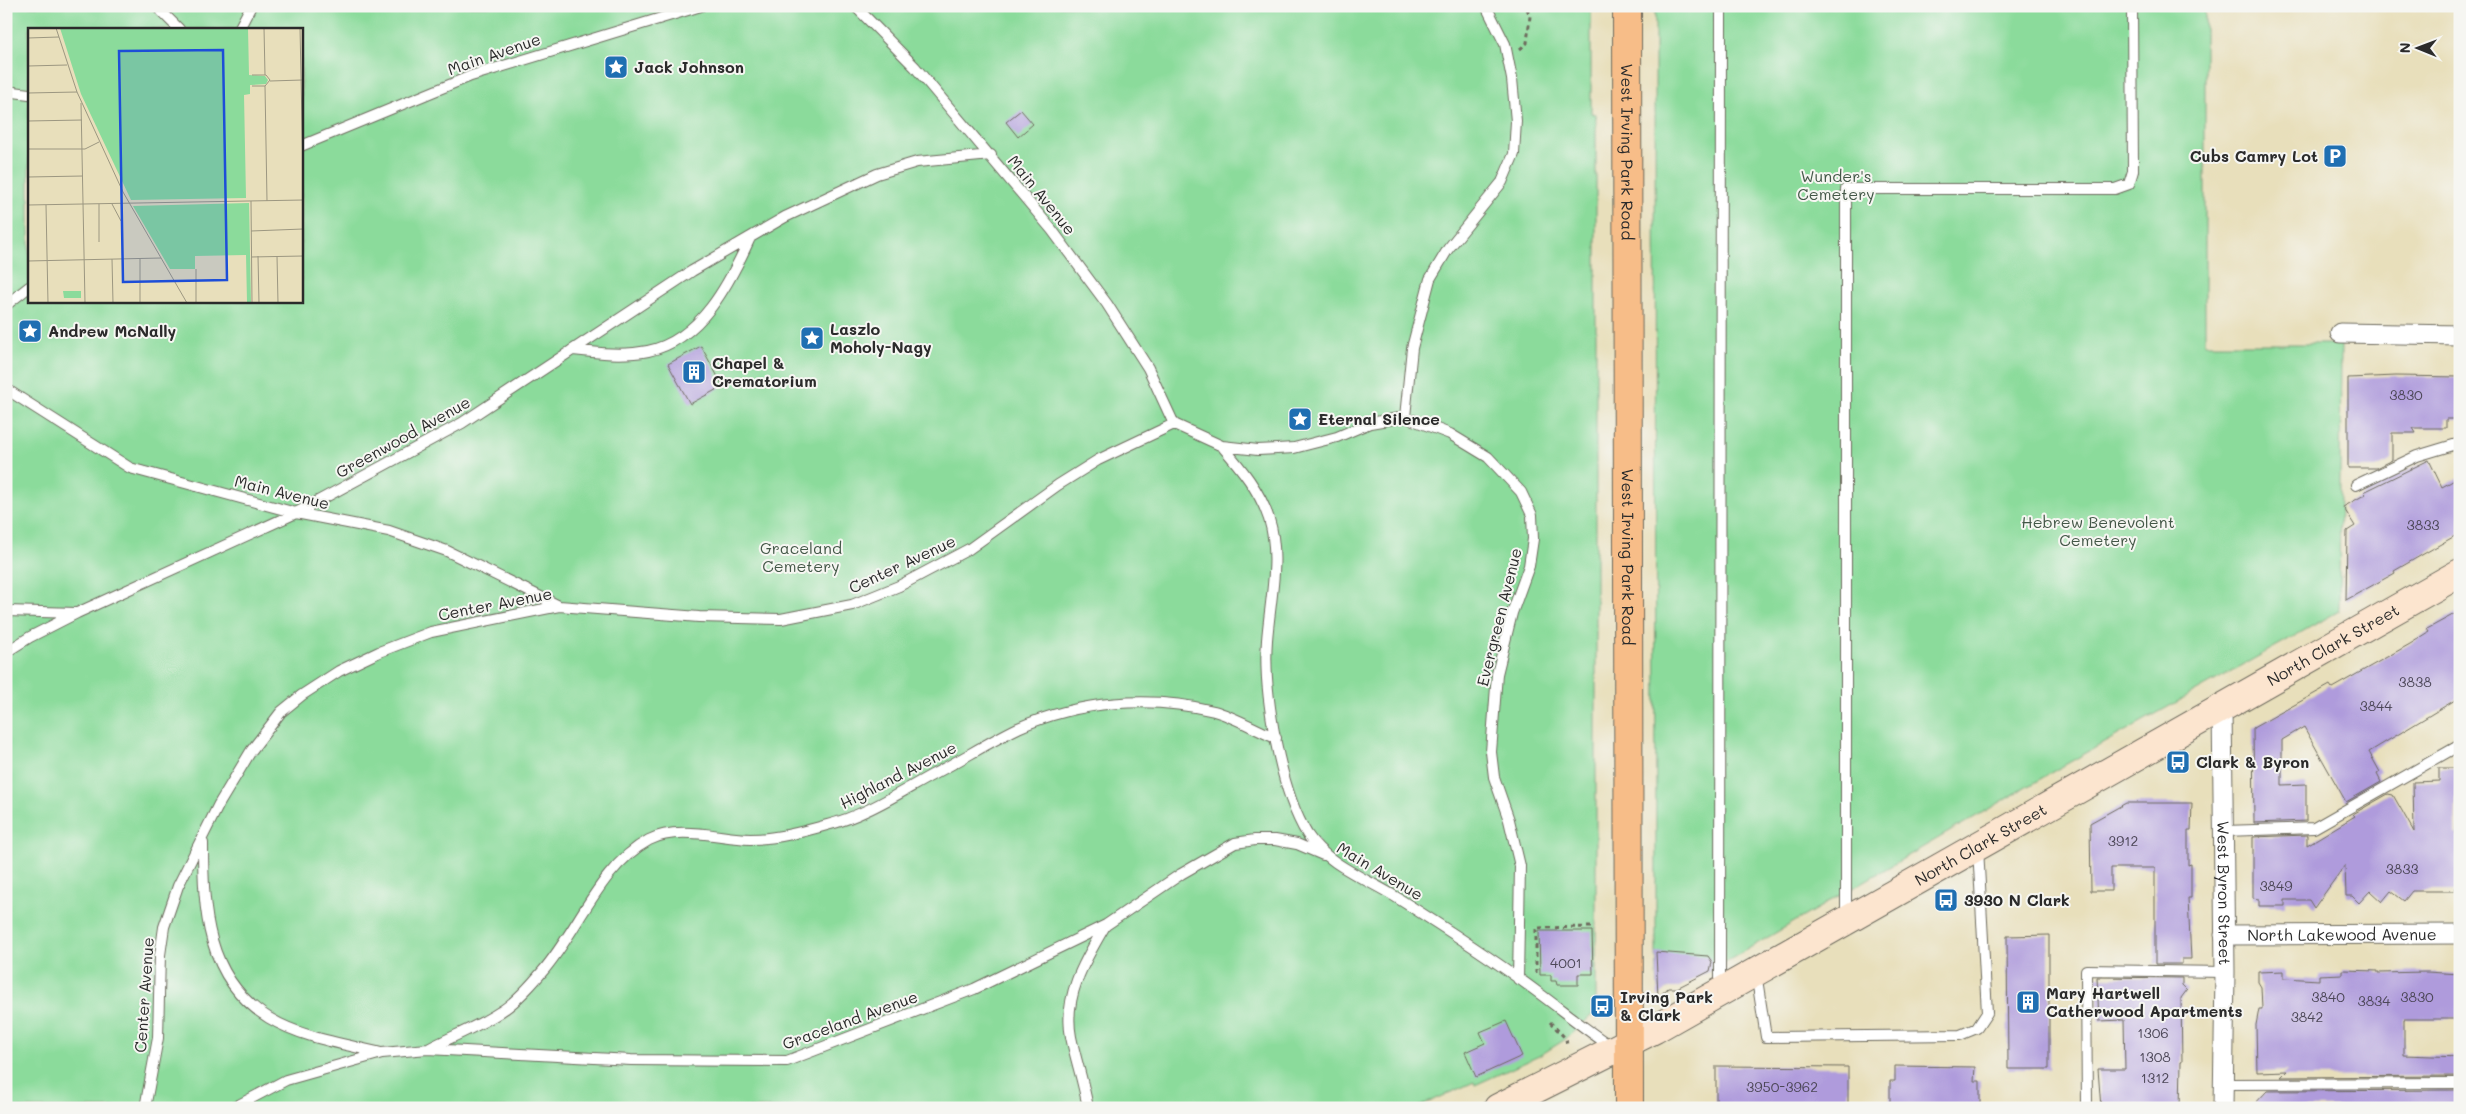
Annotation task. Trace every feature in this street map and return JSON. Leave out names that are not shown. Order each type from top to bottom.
[{"type":"main road","name":"West Irving Park Road","points":[[1627,6],[1625,1051],[1629,1108]]},
{"type":"main road","name":"North Clark Street","points":[[1498,1108],[1625,1051],[1720,992],[2460,573]]},
{"type":"street","points":[[2340,334],[2460,335]]},
{"type":"street","name":"West Byron Street","points":[[2222,708],[2225,972],[2223,1108]]},
{"type":"street","name":"North Lakewood Avenue","points":[[2224,934],[2460,934]]},
{"type":"lane","points":[[156,6],[179,28]]},
{"type":"lane","points":[[240,28],[251,6]]},
{"type":"lane","name":"Main Avenue","points":[[302,146],[470,76],[701,6]]},
{"type":"lane","name":"Main Avenue","points":[[855,6],[914,66],[1052,230],[1107,304],[1148,368],[1174,424]]},
{"type":"lane","points":[[1174,424],[1222,446],[1258,450],[1294,448],[1337,437],[1370,423],[1405,417],[1412,348],[1430,279],[1448,249],[1502,182],[1514,154],[1516,121],[1508,59],[1504,44],[1486,6]]},
{"type":"lane","points":[[1720,6],[1720,992]]},
{"type":"lane","points":[[1846,920],[1846,189],[2116,189],[2129,184],[2133,170],[2132,6]]},
{"type":"lane","points":[[6,91],[28,94]]},
{"type":"lane","name":"Greenwood Avenue","points":[[6,652],[30,637],[77,613],[296,513],[462,423],[692,271],[785,217],[877,174],[917,162],[991,156]]},
{"type":"lane","points":[[572,350],[614,354],[650,350],[683,336],[715,302],[735,271],[750,238]]},
{"type":"lane","points":[[6,305],[28,288]]},
{"type":"lane","name":"Main Avenue","points":[[6,389],[130,468],[296,513],[389,531],[447,552],[559,606]]},
{"type":"lane","name":"Evergreen Avenue","points":[[1405,417],[1450,434],[1488,457],[1521,492],[1532,516],[1534,539],[1529,566],[1512,613],[1498,674],[1491,752],[1494,777],[1520,866],[1518,979]]},
{"type":"lane","name":"Center Avenue","points":[[145,1108],[158,1038],[160,955],[164,927],[178,886],[203,840],[219,804],[250,752],[281,712],[302,694],[347,667],[379,652],[431,632],[559,606],[699,617],[781,618],[852,605],[899,586],[969,549],[1058,485],[1098,460],[1174,424]]},
{"type":"lane","points":[[2356,485],[2417,456],[2460,443]]},
{"type":"lane","name":"Main Avenue","points":[[1222,446],[1244,471],[1256,491],[1268,518],[1274,545],[1267,642],[1268,688],[1281,766],[1307,833],[1323,855],[1399,899],[1536,990],[1580,1026],[1625,1051]]},
{"type":"lane","name":"Greenwood Avenue","points":[[6,611],[77,613]]},
{"type":"lane","name":"Highland Avenue","points":[[428,1048],[502,1012],[542,972],[560,949],[598,887],[632,852],[649,840],[667,834],[752,839],[786,835],[830,824],[872,808],[1019,728],[1085,707],[1130,701],[1171,703],[1216,712],[1276,738]]},
{"type":"lane","points":[[2224,831],[2314,828],[2460,745]]},
{"type":"lane","points":[[203,840],[206,908],[214,946],[226,977],[245,1000],[270,1019],[311,1035],[382,1053]]},
{"type":"lane","name":"Graceland Avenue","points":[[233,1108],[286,1080],[382,1053],[428,1048],[631,1060],[787,1061],[974,989],[1106,925],[1188,870],[1235,843],[1275,840],[1297,844],[1323,855]]},
{"type":"lane","points":[[1755,972],[1766,1037],[1960,1035],[1977,1028],[1987,1013],[1978,846]]},
{"type":"lane","points":[[1088,1108],[1070,1035],[1069,1014],[1073,990],[1084,960],[1106,925]]},
{"type":"lane","points":[[2087,1108],[2086,970],[2225,972]]},
{"type":"lane","points":[[2223,1084],[2460,1083]]},
{"type":"path","points":[[1508,59],[1527,43],[1530,16],[1526,6]]},
{"type":"path","points":[[1536,990],[1536,928],[1591,927]]},
{"type":"green space","name":"Graceland Cemetery","points":[[6,6],[1591,6],[1591,113],[1596,114],[1596,1011],[1569,1037],[1539,1056],[1475,1085],[1474,1082],[1416,1108],[6,1108]]},
{"type":"green space","name":"Wunder's Cemetery","points":[[1655,6],[2205,6],[2205,344],[2341,344],[2339,611],[2054,771],[1710,971],[1660,991],[1658,989],[1656,952]]},
{"type":"building","points":[[1021,110],[1033,124],[1018,137],[1006,122]]},
{"type":"building","name":"Chapel & Crematorium","points":[[701,346],[723,386],[690,404],[668,364]]},
{"type":"building","points":[[2396,376],[2460,377],[2460,419],[2446,419],[2446,428],[2413,428],[2416,433],[2392,433],[2392,460],[2376,468],[2348,468],[2348,378]]},
{"type":"building","points":[[2429,460],[2442,487],[2460,477],[2460,533],[2394,571],[2395,573],[2346,600],[2347,531],[2355,526],[2343,507],[2366,494],[2364,492]]},
{"type":"building","points":[[2460,611],[2460,697],[2369,752],[2380,772],[2377,774],[2381,782],[2346,802],[2304,727],[2282,740],[2282,785],[2306,784],[2306,821],[2254,823],[2253,728],[2330,685],[2332,688],[2410,644],[2429,632],[2427,629]]},
{"type":"building","points":[[2439,768],[2457,768],[2455,834],[2460,834],[2460,888],[2455,888],[2455,891],[2412,891],[2404,901],[2391,891],[2382,902],[2370,891],[2359,903],[2352,896],[2346,896],[2345,865],[2314,908],[2309,900],[2285,900],[2285,906],[2259,906],[2259,899],[2253,898],[2253,837],[2307,835],[2307,845],[2355,816],[2353,814],[2388,794],[2393,795],[2414,832],[2413,782],[2439,781]]},
{"type":"building","points":[[2126,803],[2192,803],[2191,830],[2188,830],[2188,865],[2191,864],[2191,898],[2188,898],[2191,959],[2182,959],[2182,964],[2155,964],[2155,868],[2111,868],[2111,891],[2091,891],[2090,823]]},
{"type":"building","points":[[1539,931],[1592,931],[1593,974],[1578,974],[1578,985],[1557,985],[1556,981],[1551,981],[1551,975],[1540,975]]},
{"type":"building","name":"Mary Hartwell Catherwood Apartments","points":[[2049,935],[2049,1069],[2008,1069],[2007,936]]},
{"type":"building","points":[[1656,952],[1708,956],[1712,962],[1710,971],[1677,988],[1668,988],[1658,997]]},
{"type":"building","points":[[2343,970],[2378,971],[2378,973],[2427,972],[2460,974],[2460,1019],[2404,1019],[2404,1055],[2460,1057],[2460,1076],[2281,1077],[2287,1071],[2257,1072],[2256,1025],[2259,1009],[2262,1009],[2258,972],[2284,971],[2284,978],[2319,980],[2319,975],[2343,974]]},
{"type":"building","points":[[2097,977],[2182,978],[2182,985],[2187,990],[2181,998],[2182,1062],[2180,1108],[2101,1108],[2098,1069],[2125,1069],[2124,1020],[2099,1021]]},
{"type":"building","points":[[1506,1021],[1522,1056],[1476,1077],[1465,1052],[1485,1043],[1480,1032]]},
{"type":"building","points":[[1716,1066],[1848,1067],[1848,1108],[1716,1108]]},
{"type":"building","points":[[1895,1066],[1975,1067],[1974,1081],[1980,1081],[1980,1108],[1890,1108],[1890,1081],[1895,1081]]},
{"type":"building","points":[[2460,1090],[2460,1108],[2251,1108],[2267,1091]]},
{"type":"place","name":"Jack Johnson","points":[[616,67]]},
{"type":"place","name":"Cubs Camry Lot","points":[[2335,156]]},
{"type":"place","name":"Andrew McNally","points":[[30,331]]},
{"type":"place","name":"Laszlo Moholy-Nagy","points":[[812,338]]},
{"type":"place","name":"Chapel & Crematorium","points":[[694,372]]},
{"type":"place","name":"Eternal Silence","points":[[1300,419]]},
{"type":"place","name":"Clark & Byron","points":[[2178,762]]},
{"type":"place","name":"3930 N Clark","points":[[1946,900]]},
{"type":"place","name":"Mary Hartwell Catherwood Apartments","points":[[2028,1002]]},
{"type":"place","name":"Irving Park & Clark","points":[[1602,1006]]},
{"type":"park label","name":"Hebrew Benevolent Cemetery","points":[[2098,531]]}]
